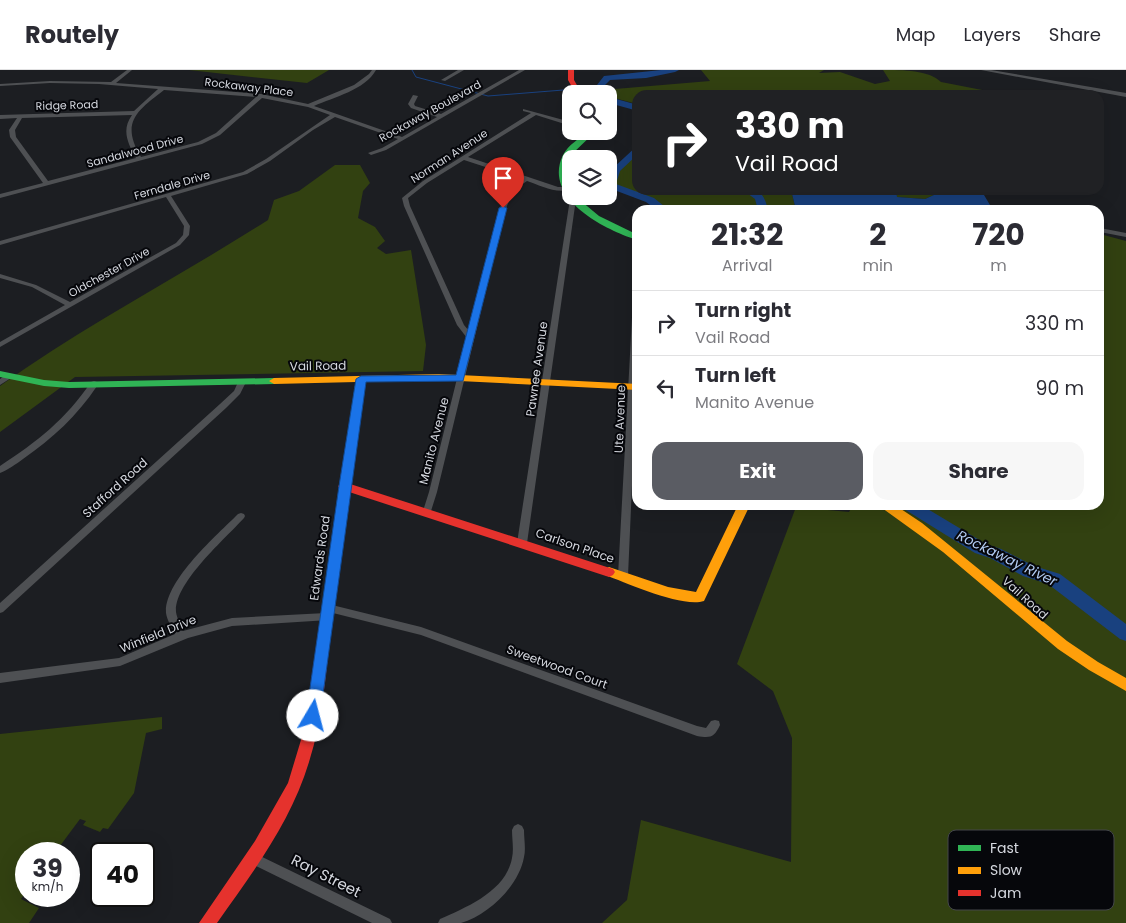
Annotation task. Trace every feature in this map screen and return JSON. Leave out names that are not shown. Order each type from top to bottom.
[{"type":"street","points":[[113,84],[130,70]]},
{"type":"street","points":[[309,106],[362,84],[373,74],[374,70]]},
{"type":"street","points":[[443,80],[462,70]]},
{"type":"street","name":"Rockaway Boulevard","points":[[371,153],[384,149],[523,70]]},
{"type":"street","points":[[571,70],[575,85]]},
{"type":"street","points":[[983,70],[1097,90]]},
{"type":"street","name":"Rockaway Place","points":[[0,85],[50,82],[113,84],[261,96],[309,106],[401,138]]},
{"type":"street","points":[[140,160],[130,146],[128,128],[134,113],[163,88]]},
{"type":"street","points":[[1104,91],[1126,95]]},
{"type":"street","name":"Sandalwood Drive","points":[[0,196],[187,148],[212,138],[261,96]]},
{"type":"street","points":[[416,96],[411,104],[413,107],[441,116]]},
{"type":"street","points":[[525,110],[562,121]]},
{"type":"street","name":"Ridge Road","points":[[0,117],[134,113]]},
{"type":"street","name":"Norman Avenue","points":[[471,338],[461,325],[405,200],[408,194],[535,113]]},
{"type":"street","name":"Ferndale Drive","points":[[0,243],[238,176],[255,169],[276,156],[312,127],[334,115]]},
{"type":"street","points":[[20,117],[12,130],[13,137],[47,184]]},
{"type":"street","points":[[571,150],[582,140]]},
{"type":"street","points":[[464,158],[562,191]]},
{"type":"street","name":"Manito Avenue","points":[[427,511],[508,193],[526,179]]},
{"type":"street","name":"Oldchester Drive","points":[[0,345],[161,254],[182,239],[187,230],[186,222],[168,196]]},
{"type":"street","name":"Pawnee Avenue","points":[[522,543],[546,383],[569,205]]},
{"type":"street","points":[[582,205],[596,218],[632,235]]},
{"type":"street","points":[[1104,231],[1126,234]]},
{"type":"street","points":[[0,276],[34,286],[70,304]]},
{"type":"street","name":"Vail Road","points":[[3,377],[44,383],[94,384],[439,377],[632,387]]},
{"type":"street","name":"Edwards Road","points":[[207,923],[252,858],[289,798],[305,754],[312,727],[344,486],[361,379]]},
{"type":"street","name":"Stafford Road","points":[[0,610],[223,406],[237,392],[242,382]]},
{"type":"street","points":[[0,470],[61,427],[82,404],[94,384]]},
{"type":"street","name":"Ute Avenue","points":[[623,576],[632,434]]},
{"type":"street","name":"Carlson Place","points":[[344,486],[694,598],[700,596],[742,510]]},
{"type":"street","name":"Vail Road","points":[[894,510],[921,527],[956,554],[1060,646],[1097,671],[1126,685]]},
{"type":"street","points":[[181,636],[171,614],[175,593],[181,582],[241,516]]},
{"type":"street","name":"Winfield Drive","points":[[0,678],[120,662],[181,636],[232,622],[327,612],[387,622]]},
{"type":"street","name":"Sweetwood Court","points":[[387,622],[421,631],[697,732],[708,733],[715,726]]},
{"type":"street","points":[[444,923],[475,910],[502,887],[518,858],[518,830]]},
{"type":"street","name":"Ray Street","points":[[252,858],[386,923]]},
{"type":"green space","points":[[189,70],[329,70],[307,83]]},
{"type":"green space","points":[[701,70],[824,70],[819,73],[840,72],[875,84],[890,81],[883,70],[923,73],[941,82],[982,90],[632,90],[632,103],[617,99],[617,89],[710,81]]},
{"type":"green space","points":[[632,156],[632,192],[618,187],[617,174]]},
{"type":"green space","points":[[335,165],[360,165],[370,183],[363,191],[358,218],[375,227],[385,241],[377,248],[386,254],[411,250],[426,345],[423,371],[75,377],[0,432],[0,386],[65,342],[268,220],[274,200],[299,191]]},
{"type":"green space","points":[[641,195],[792,195],[795,205],[661,205],[653,199]]},
{"type":"green space","points":[[897,195],[934,195],[925,199],[897,197]]},
{"type":"green space","points":[[1104,235],[1126,241],[1126,923],[602,923],[627,900],[641,820],[791,862],[792,738],[773,691],[737,664],[795,510],[849,512],[850,510],[1104,510]]},
{"type":"green space","points":[[162,717],[162,729],[146,733],[134,793],[108,829],[103,828],[100,832],[83,825],[86,821],[80,819],[63,842],[15,842],[15,907],[39,908],[29,923],[0,923],[0,734]]},
{"type":"water","points":[[792,195],[897,195],[897,197],[925,199],[934,195],[984,195],[990,205],[795,205]]},
{"type":"waterway","points":[[412,70],[416,77],[488,96],[562,90]]},
{"type":"waterway","name":"Rockaway River","points":[[601,85],[607,78],[646,75],[675,70]]},
{"type":"waterway","name":"Rockaway River","points":[[617,104],[632,107]]},
{"type":"waterway","name":"Rockaway River","points":[[632,154],[616,169],[611,179],[611,185],[616,189],[632,194]]},
{"type":"waterway","name":"Rockaway River","points":[[635,195],[650,200],[657,205]]},
{"type":"waterway","points":[[756,195],[760,198],[762,205]]},
{"type":"waterway","name":"Rockaway River","points":[[917,510],[981,549],[995,553],[1029,571],[1054,579],[1126,634]]},
{"type":"traffic: fast","points":[[582,140],[567,155],[562,170],[564,184],[571,197],[582,208],[611,226],[632,235]]},
{"type":"traffic: fast","points":[[0,374],[44,383],[69,385],[274,381]]},
{"type":"traffic: fast","points":[[325,627],[361,379]]},
{"type":"traffic: slow","points":[[274,381],[439,377],[632,387]]},
{"type":"traffic: slow","points":[[609,572],[668,592],[700,597],[742,510]]},
{"type":"traffic: slow","points":[[894,510],[948,549],[1033,622],[1063,645],[1093,666],[1126,685]]},
{"type":"traffic: jam","points":[[571,70],[571,80],[574,85]]},
{"type":"traffic: jam","points":[[344,486],[609,572]]},
{"type":"traffic: jam","points":[[207,923],[261,846],[294,785],[311,730],[325,627]]},
{"type":"route","points":[[313,716],[344,486],[361,379],[439,377],[460,379],[503,208]]}]
